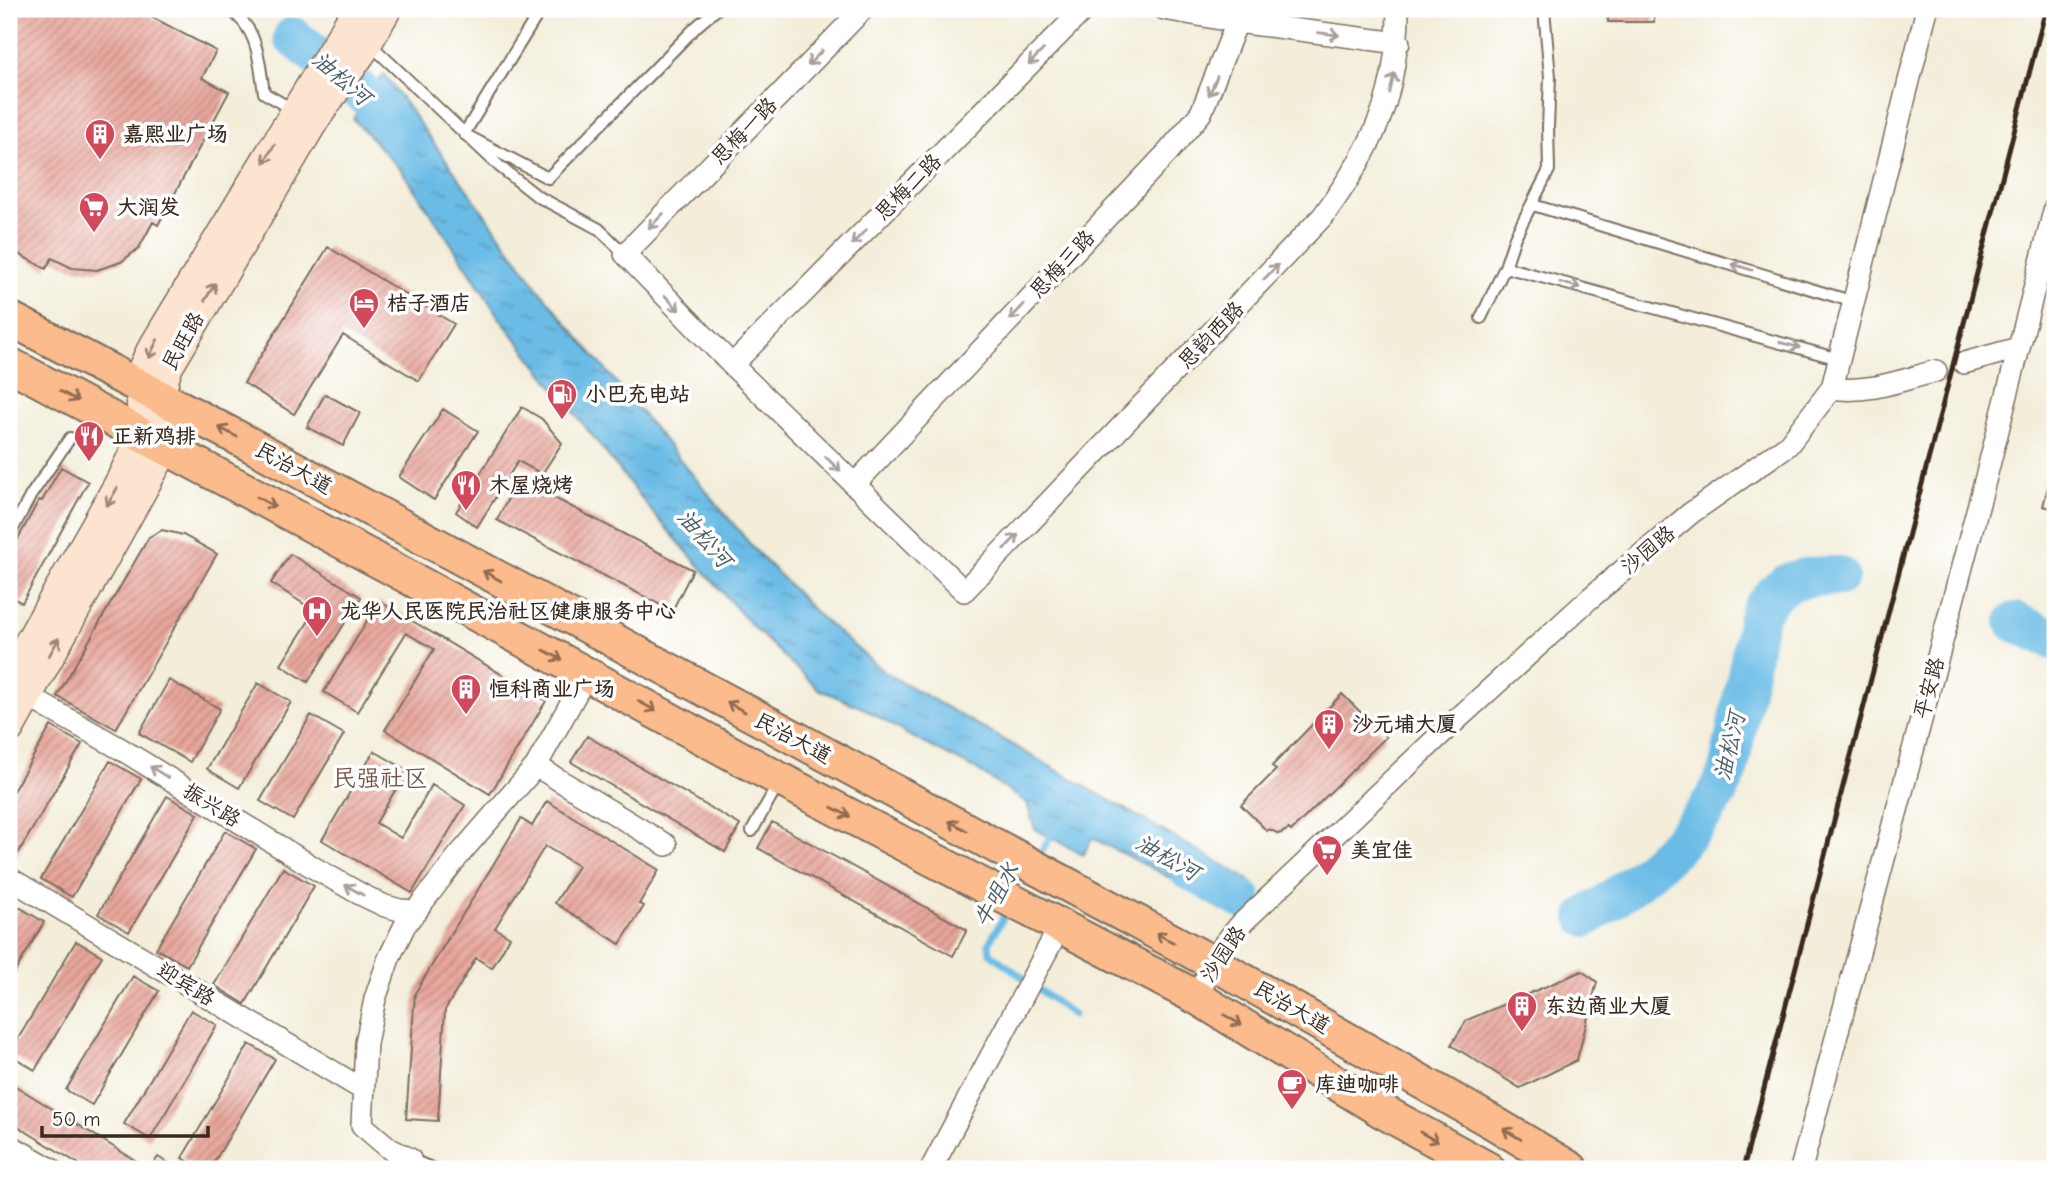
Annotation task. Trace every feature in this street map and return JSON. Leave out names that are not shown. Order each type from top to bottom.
[{"type":"main road","name":"民旺路","points":[[9,728],[15,688],[119,485],[151,441],[143,422],[150,392],[144,367],[158,339],[309,109],[352,28],[386,9]]},
{"type":"main road","name":"民治大道","points":[[9,318],[1213,963],[1571,1169]]},
{"type":"main road","name":"民治大道","points":[[9,364],[780,780],[1196,997],[1382,1111],[1488,1169]]},
{"type":"street","name":"思梅一路","points":[[625,254],[863,9]]},
{"type":"street","name":"思梅二路","points":[[732,365],[1084,9]]},
{"type":"street","points":[[1164,9],[1237,22],[1399,43]]},
{"type":"street","name":"思韵西路","points":[[854,485],[964,591],[1323,216],[1345,187],[1375,134],[1390,90],[1399,43],[1398,9]]},
{"type":"street","name":"沙园路","points":[[1196,997],[1225,943],[1241,924],[1440,735],[1579,608],[1692,513],[1788,445],[1832,388],[1927,9]]},
{"type":"street","name":"思梅三路","points":[[854,485],[1168,152],[1201,113],[1237,22]]},
{"type":"street","name":"平安路","points":[[1801,1169],[1986,477],[2055,207]]},
{"type":"street","points":[[625,254],[732,365],[854,485]]},
{"type":"street","points":[[1964,363],[2018,348]]},
{"type":"street","points":[[1832,388],[1850,391],[1878,387],[1936,371]]},
{"type":"street","points":[[410,1159],[390,1149],[362,1125],[366,1043],[375,999],[389,958],[405,925],[422,916],[459,855],[536,766],[587,674]]},
{"type":"street","name":"振兴路","points":[[15,688],[121,748],[362,895],[385,906],[422,916]]},
{"type":"street","points":[[536,766],[666,845]]},
{"type":"street","name":"迎宾路","points":[[9,878],[362,1089]]},
{"type":"street","points":[[932,1169],[1038,967],[1052,922]]},
{"type":"street","points":[[9,1145],[51,1169]]},
{"type":"lane","points":[[229,9],[248,25],[255,39],[264,93],[309,109]]},
{"type":"lane","points":[[464,134],[541,9]]},
{"type":"lane","points":[[464,134],[548,178],[696,26],[717,9]]},
{"type":"lane","points":[[1481,318],[1505,267],[1514,237],[1549,170],[1550,78],[1544,9]]},
{"type":"lane","points":[[352,28],[499,166],[537,196],[599,229],[625,254]]},
{"type":"lane","points":[[1533,205],[1854,302]]},
{"type":"lane","points":[[1505,267],[1839,359]]},
{"type":"lane","points":[[9,536],[31,495],[70,438]]},
{"type":"lane","points":[[752,831],[780,780]]},
{"type":"lane","points":[[410,1159],[434,1169]]},
{"type":"water","points":[[384,74],[541,292],[755,550],[819,616],[883,671],[1249,880],[1221,910],[1165,875],[1092,838],[1083,855],[1035,829],[1027,803],[975,769],[908,735],[865,709],[818,689],[753,627],[654,514],[498,316],[402,171],[353,119]]},
{"type":"building","name":"嘉熙业广场","points":[[9,9],[137,9],[216,51],[202,78],[229,92],[158,225],[153,222],[139,248],[121,262],[97,270],[72,268],[52,258],[46,269],[9,249]]},
{"type":"building","points":[[1608,9],[1654,9],[1654,22],[1608,22]]},
{"type":"building","name":"桔子酒店","points":[[328,247],[454,324],[419,381],[343,335],[294,414],[244,383]]},
{"type":"building","points":[[325,394],[360,413],[343,446],[307,427]]},
{"type":"building","points":[[522,407],[542,419],[562,443],[542,474],[518,461],[477,527],[456,512]]},
{"type":"building","points":[[443,409],[478,431],[434,500],[399,477]]},
{"type":"building","points":[[2055,464],[2055,509],[2043,506]]},
{"type":"building","points":[[61,467],[88,482],[22,603],[9,596],[9,555],[39,500],[42,501]]},
{"type":"building","points":[[518,479],[693,570],[672,611],[497,520]]},
{"type":"building","points":[[162,530],[183,535],[217,554],[116,729],[57,696],[149,537]]},
{"type":"building","name":"龙华人民医院民治社区健康服务中心","points":[[290,554],[361,597],[308,682],[281,665],[315,611],[271,583]]},
{"type":"building","name":"恒科商业广场","points":[[379,601],[546,701],[490,794],[385,730],[434,649],[406,633],[357,712],[324,692]]},
{"type":"building","points":[[169,680],[220,709],[190,762],[139,733]]},
{"type":"building","points":[[258,683],[291,702],[239,788],[207,769]]},
{"type":"building","name":"沙元埔大厦","points":[[1342,694],[1386,737],[1291,831],[1289,829],[1279,834],[1269,829],[1267,831],[1241,805],[1276,770],[1272,766]]},
{"type":"building","points":[[311,715],[344,734],[293,820],[260,801]]},
{"type":"building","points":[[51,726],[82,744],[13,862],[9,860],[9,798]]},
{"type":"building","points":[[587,736],[740,825],[725,852],[571,762]]},
{"type":"building","points":[[374,751],[407,770],[376,823],[401,838],[432,785],[465,805],[412,893],[322,840]]},
{"type":"building","points":[[110,761],[141,779],[72,897],[41,879]]},
{"type":"building","points":[[167,796],[198,814],[129,932],[98,914]]},
{"type":"building","points":[[547,801],[659,870],[639,904],[644,906],[620,944],[555,903],[578,866],[545,846],[495,928],[510,937],[492,968],[476,958],[445,1010],[438,1121],[406,1119],[415,993],[521,819],[532,826]]},
{"type":"building","points":[[772,822],[967,930],[953,956],[758,848]]},
{"type":"building","points":[[225,831],[256,849],[187,966],[156,949]]},
{"type":"building","points":[[283,868],[314,886],[245,1004],[214,985]]},
{"type":"building","points":[[19,907],[44,922],[9,982],[9,923]]},
{"type":"building","points":[[76,941],[102,956],[35,1070],[9,1054]]},
{"type":"building","name":"东边商业大厦","points":[[1582,971],[1597,982],[1577,1060],[1520,1088],[1451,1045],[1467,1020]]},
{"type":"building","points":[[133,976],[159,991],[92,1105],[66,1090]]},
{"type":"building","points":[[191,1010],[217,1025],[150,1139],[124,1124]]},
{"type":"building","points":[[249,1044],[275,1059],[210,1169],[202,1169],[182,1158]]},
{"type":"building","points":[[9,1082],[149,1169],[87,1169],[9,1121]]},
{"type":"building","points":[[158,1157],[178,1169],[150,1169]]},
{"type":"waterway","name":"油松河","points":[[293,37],[368,97],[401,140]]},
{"type":"waterway","name":"油松河","points":[[1586,917],[1627,889],[1667,854],[1703,815],[1717,794],[1728,772],[1759,614],[1767,602],[1774,593],[1792,582],[1813,577],[1839,576]]},
{"type":"waterway","name":"油松河","points":[[2015,622],[2055,640]]},
{"type":"waterway","name":"牛咀水","points":[[1037,860],[1054,830]]},
{"type":"waterway","name":"油松河","points":[[1188,869],[1242,899]]},
{"type":"waterway","name":"牛咀水","points":[[1008,909],[989,943],[990,953],[1073,1015]]},
{"type":"railway","points":[[1743,1169],[2046,9]]},
{"type":"place","name":"嘉熙业广场","points":[[100,161]]},
{"type":"place","name":"大润发","points":[[94,234]]},
{"type":"place","name":"桔子酒店","points":[[364,330]]},
{"type":"place","name":"小巴充电站","points":[[562,421]]},
{"type":"place","name":"正新鸡排","points":[[89,463]]},
{"type":"place","name":"木屋烧烤","points":[[466,512]]},
{"type":"place","name":"龙华人民医院民治社区健康服务中心","points":[[317,638]]},
{"type":"place","name":"恒科商业广场","points":[[466,716]]},
{"type":"place","name":"沙元埔大厦","points":[[1329,751]]},
{"type":"place","name":"美宜佳","points":[[1327,877]]},
{"type":"place","name":"东边商业大厦","points":[[1522,1033]]},
{"type":"place","name":"库迪咖啡","points":[[1292,1111]]},
{"type":"district","name":"民强社区","points":[[380,778]]}]
